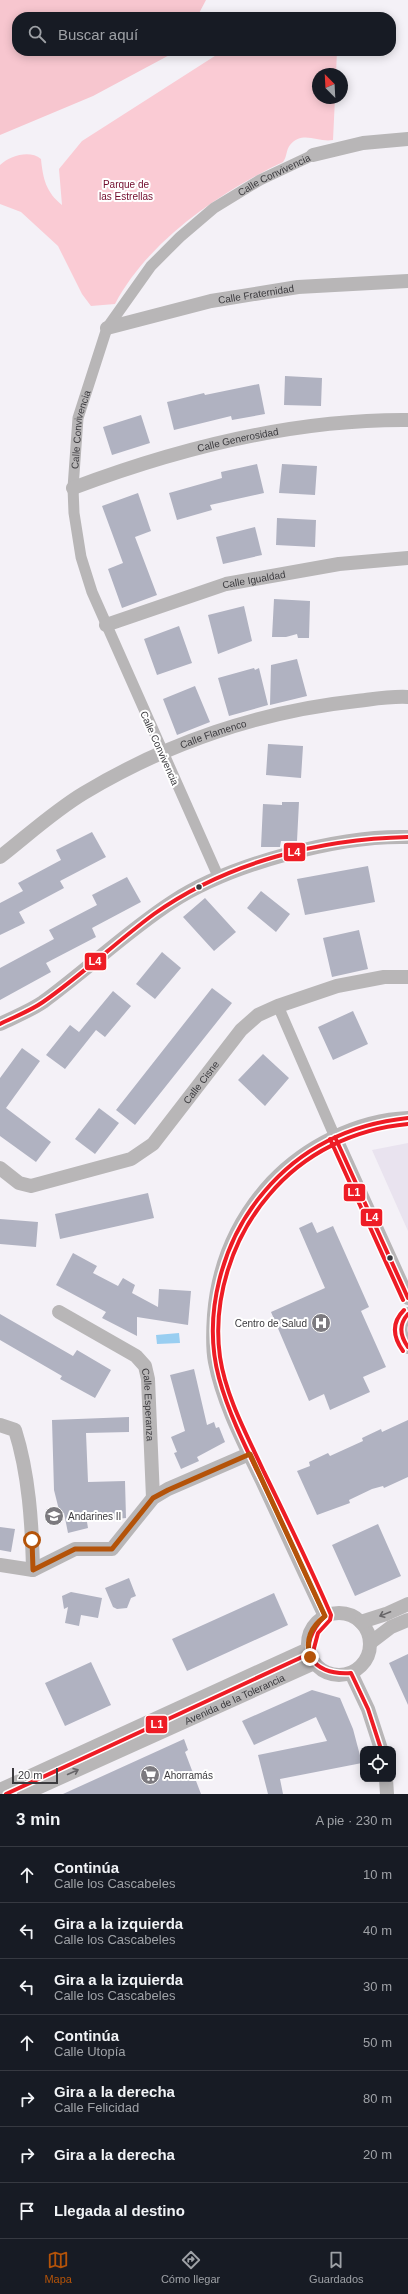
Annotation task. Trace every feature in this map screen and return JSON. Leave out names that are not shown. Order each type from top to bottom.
[{"type":"street","name":"Calle Convivencia","points":[[218,876],[162,753],[92,592],[81,557],[74,513],[73,488],[78,418],[107,328],[151,266],[180,236],[214,208],[260,180],[313,156],[363,143],[408,139]]},
{"type":"street","name":"Calle Fraternidad","points":[[107,328],[210,301],[277,290],[298,287],[408,281]]},
{"type":"street","name":"Calle Generosidad","points":[[73,488],[131,467],[213,444],[306,426],[408,420]]},
{"type":"street","name":"Calle Igualdad","points":[[106,624],[226,584],[339,564],[408,558]]},
{"type":"street","name":"Calle Flamenco","points":[[0,857],[83,794],[120,773],[162,753],[242,722],[315,705],[408,696]]},
{"type":"street","points":[[0,1024],[42,1003],[170,903],[218,876],[302,851],[354,840],[408,837]]},
{"type":"street","name":"Calle Cisne","points":[[0,1168],[19,1183],[31,1186],[131,1159],[154,1144],[241,1030],[258,1016],[278,1006],[337,986],[384,978],[408,977]]},
{"type":"street","points":[[278,1006],[408,1298]]},
{"type":"street","points":[[325,1616],[239,1432],[215,1362],[213,1327],[215,1304],[223,1262],[236,1230],[259,1196],[282,1172],[306,1153],[336,1137],[388,1118],[408,1118]]},
{"type":"street","name":"Calle Esperanza","points":[[59,1312],[136,1356],[145,1366],[148,1378],[153,1498]]},
{"type":"street","points":[[408,1314],[404,1317],[400,1329],[402,1339],[408,1347]]},
{"type":"street","points":[[0,1425],[15,1430],[22,1453],[32,1540],[33,1570]]},
{"type":"street","points":[[0,1565],[33,1570],[75,1549],[112,1549],[153,1498],[250,1454]]},
{"type":"street","points":[[361,1622],[386,1614],[408,1604]]},
{"type":"street","points":[[338,1613],[350,1615],[361,1622],[366,1628],[370,1643],[368,1655],[361,1666],[351,1673],[338,1675],[324,1672],[314,1663],[308,1649],[308,1636],[315,1624],[325,1616],[338,1613]]},
{"type":"street","points":[[370,1643],[391,1627],[408,1620]]},
{"type":"street","name":"Avenida de la Tolerancia","points":[[0,1790],[308,1649]]},
{"type":"street","name":"Avenida de la Tolerancia","points":[[24,1794],[314,1663]]},
{"type":"street","points":[[351,1673],[368,1709],[380,1746]]},
{"type":"street","points":[[386,1782],[387,1794]]},
{"type":"shaded area","points":[[0,0],[206,0],[200,12],[12,12],[12,56],[168,56],[93,96],[0,135]]},
{"type":"shaded area","points":[[408,1143],[408,1231],[372,1150]]},
{"type":"green space","name":"Parque de las Estrellas","points":[[215,56],[337,56],[336,68],[312,68],[312,104],[335,104],[333,140],[300,138],[290,145],[283,162],[235,188],[188,221],[166,239],[146,259],[129,281],[115,304],[91,306],[82,294],[58,246],[21,212],[0,204],[0,165],[4,162],[20,155],[26,154],[37,156],[41,159],[46,185],[52,195],[62,205],[59,169],[82,141]]},
{"type":"water","points":[[179,1333],[180,1343],[157,1344],[156,1335]]},
{"type":"building","points":[[285,376],[322,378],[321,406],[284,405]]},
{"type":"building","points":[[259,384],[265,414],[232,420],[231,416],[174,430],[167,402],[204,393],[205,395]]},
{"type":"building","points":[[141,415],[150,443],[112,455],[103,427]]},
{"type":"building","points":[[257,464],[264,493],[210,505],[212,510],[177,520],[169,493],[222,478],[221,472]]},
{"type":"building","points":[[282,464],[317,466],[315,495],[279,493]]},
{"type":"building","points":[[138,493],[151,531],[135,537],[157,595],[122,608],[108,569],[123,563],[102,506]]},
{"type":"building","points":[[277,518],[316,520],[315,547],[276,545]]},
{"type":"building","points":[[255,527],[262,555],[223,564],[216,537]]},
{"type":"building","points":[[274,599],[310,601],[309,638],[298,638],[297,634],[286,637],[272,637]]},
{"type":"building","points":[[244,606],[252,641],[218,654],[208,615]]},
{"type":"building","points":[[179,626],[192,663],[157,675],[144,639]]},
{"type":"building","points":[[297,659],[307,696],[270,705],[271,665]]},
{"type":"building","points":[[254,668],[255,670],[259,668],[268,705],[229,716],[218,678]]},
{"type":"building","points":[[195,686],[210,722],[177,735],[163,699]]},
{"type":"building","points":[[268,744],[303,746],[301,778],[266,775]]},
{"type":"building","points":[[282,802],[299,802],[297,841],[281,841],[280,847],[261,847],[263,804],[282,805]]},
{"type":"building","points":[[92,832],[106,857],[60,881],[64,888],[19,912],[25,923],[0,935],[0,903],[23,891],[18,883],[61,860],[56,850]]},
{"type":"building","points":[[368,866],[375,902],[305,915],[297,879]]},
{"type":"building","points":[[127,877],[141,902],[92,928],[96,937],[46,963],[51,972],[0,1000],[0,968],[54,939],[49,930],[97,905],[92,895]]},
{"type":"building","points":[[261,891],[290,914],[276,932],[247,908]]},
{"type":"building","points":[[205,898],[236,932],[214,951],[183,917]]},
{"type":"building","points":[[359,930],[368,969],[332,977],[323,938]]},
{"type":"building","points":[[162,952],[181,968],[155,999],[136,984]]},
{"type":"building","points":[[212,988],[232,1003],[135,1125],[116,1110]]},
{"type":"building","points":[[113,991],[131,1006],[105,1037],[96,1030],[65,1069],[46,1055],[70,1025],[79,1032]]},
{"type":"building","points":[[353,1011],[368,1044],[333,1060],[318,1027]]},
{"type":"building","points":[[22,1048],[40,1061],[6,1108],[51,1142],[36,1162],[0,1136],[0,1078]]},
{"type":"building","points":[[263,1054],[289,1078],[265,1106],[238,1080]]},
{"type":"building","points":[[99,1108],[119,1123],[95,1154],[75,1139]]},
{"type":"building","points":[[148,1193],[154,1218],[60,1239],[55,1214]]},
{"type":"building","points":[[0,1219],[38,1222],[36,1247],[0,1244]]},
{"type":"building","name":"Centro de Salud","points":[[312,1222],[317,1233],[333,1226],[369,1307],[361,1311],[386,1367],[363,1377],[370,1392],[330,1410],[324,1394],[309,1401],[271,1312],[325,1288],[299,1228]]},
{"type":"building","points":[[73,1253],[97,1266],[93,1273],[118,1286],[123,1278],[135,1285],[132,1293],[158,1307],[159,1289],[191,1291],[188,1325],[137,1317],[137,1336],[102,1318],[106,1312],[56,1285]]},
{"type":"building","points":[[0,1314],[73,1356],[77,1350],[111,1370],[95,1398],[60,1379],[62,1376],[0,1340]]},
{"type":"building","points":[[194,1369],[207,1425],[214,1422],[216,1428],[219,1427],[225,1442],[197,1457],[199,1461],[181,1469],[174,1453],[177,1452],[171,1437],[185,1431],[170,1375]]},
{"type":"building","points":[[129,1417],[129,1432],[86,1433],[88,1482],[125,1481],[126,1518],[87,1522],[88,1528],[68,1533],[64,1513],[60,1514],[54,1490],[52,1420]]},
{"type":"building","points":[[408,1420],[408,1477],[384,1488],[383,1486],[372,1489],[349,1500],[350,1503],[317,1515],[297,1471],[310,1466],[309,1462],[328,1453],[330,1456],[363,1441],[362,1438],[381,1429],[382,1432]]},
{"type":"building","points":[[378,1524],[401,1576],[355,1596],[332,1545]]},
{"type":"building","points":[[0,1527],[15,1529],[11,1552],[0,1550]]},
{"type":"building","points":[[129,1578],[136,1596],[131,1598],[127,1608],[117,1609],[113,1607],[105,1588]]},
{"type":"building","points":[[71,1592],[102,1598],[98,1618],[81,1615],[79,1626],[65,1623],[68,1607],[64,1609],[62,1596]]},
{"type":"building","points":[[274,1593],[288,1625],[187,1671],[172,1639]]},
{"type":"building","points":[[408,1654],[408,1705],[389,1663]]},
{"type":"building","points":[[91,1662],[111,1705],[65,1726],[45,1683]]},
{"type":"building","points":[[312,1690],[340,1698],[353,1729],[360,1755],[360,1763],[280,1779],[283,1794],[268,1794],[258,1755],[327,1741],[316,1717],[254,1745],[242,1721]]},
{"type":"building","name":"Ahorramás","points":[[184,1739],[188,1750],[185,1752],[201,1794],[63,1794]]},
{"type":"transit line","name":"L4","points":[[0,1024],[43,1002],[154,914],[182,896],[212,880],[243,867],[308,849],[341,843],[408,837]]},
{"type":"transit line","name":"L4","points":[[380,1746],[368,1709],[351,1673],[337,1673],[325,1670],[316,1664],[311,1657],[309,1648],[310,1638],[316,1627],[325,1616],[233,1419],[219,1378],[214,1354],[213,1329],[219,1280],[227,1256],[249,1211],[278,1176],[311,1151],[347,1132],[387,1121],[408,1118]]},
{"type":"transit line","name":"L1","points":[[6,1794],[313,1652],[318,1633],[330,1620],[331,1615],[307,1561],[244,1430],[227,1387],[220,1357],[218,1335],[222,1292],[235,1250],[245,1230],[256,1212],[283,1180],[314,1155],[331,1146],[368,1131],[408,1124]]},
{"type":"transit line","name":"L4","points":[[335,1137],[408,1298]]},
{"type":"transit line","name":"L1","points":[[330,1139],[403,1300]]},
{"type":"transit line","name":"L1","points":[[403,1351],[395,1335],[395,1325],[404,1310]]},
{"type":"transit line","name":"L4","points":[[408,1314],[401,1326],[403,1339],[408,1347]]},
{"type":"place","name":"Centro de Salud","points":[[321,1323]]},
{"type":"place","name":"Andarines II","points":[[54,1516]]},
{"type":"place","name":"Ahorramás","points":[[150,1775]]},
{"type":"route","points":[[32,1540],[33,1570],[75,1549],[112,1549],[153,1498],[250,1454],[325,1616],[315,1624],[308,1636],[308,1649],[310,1657]]}]
